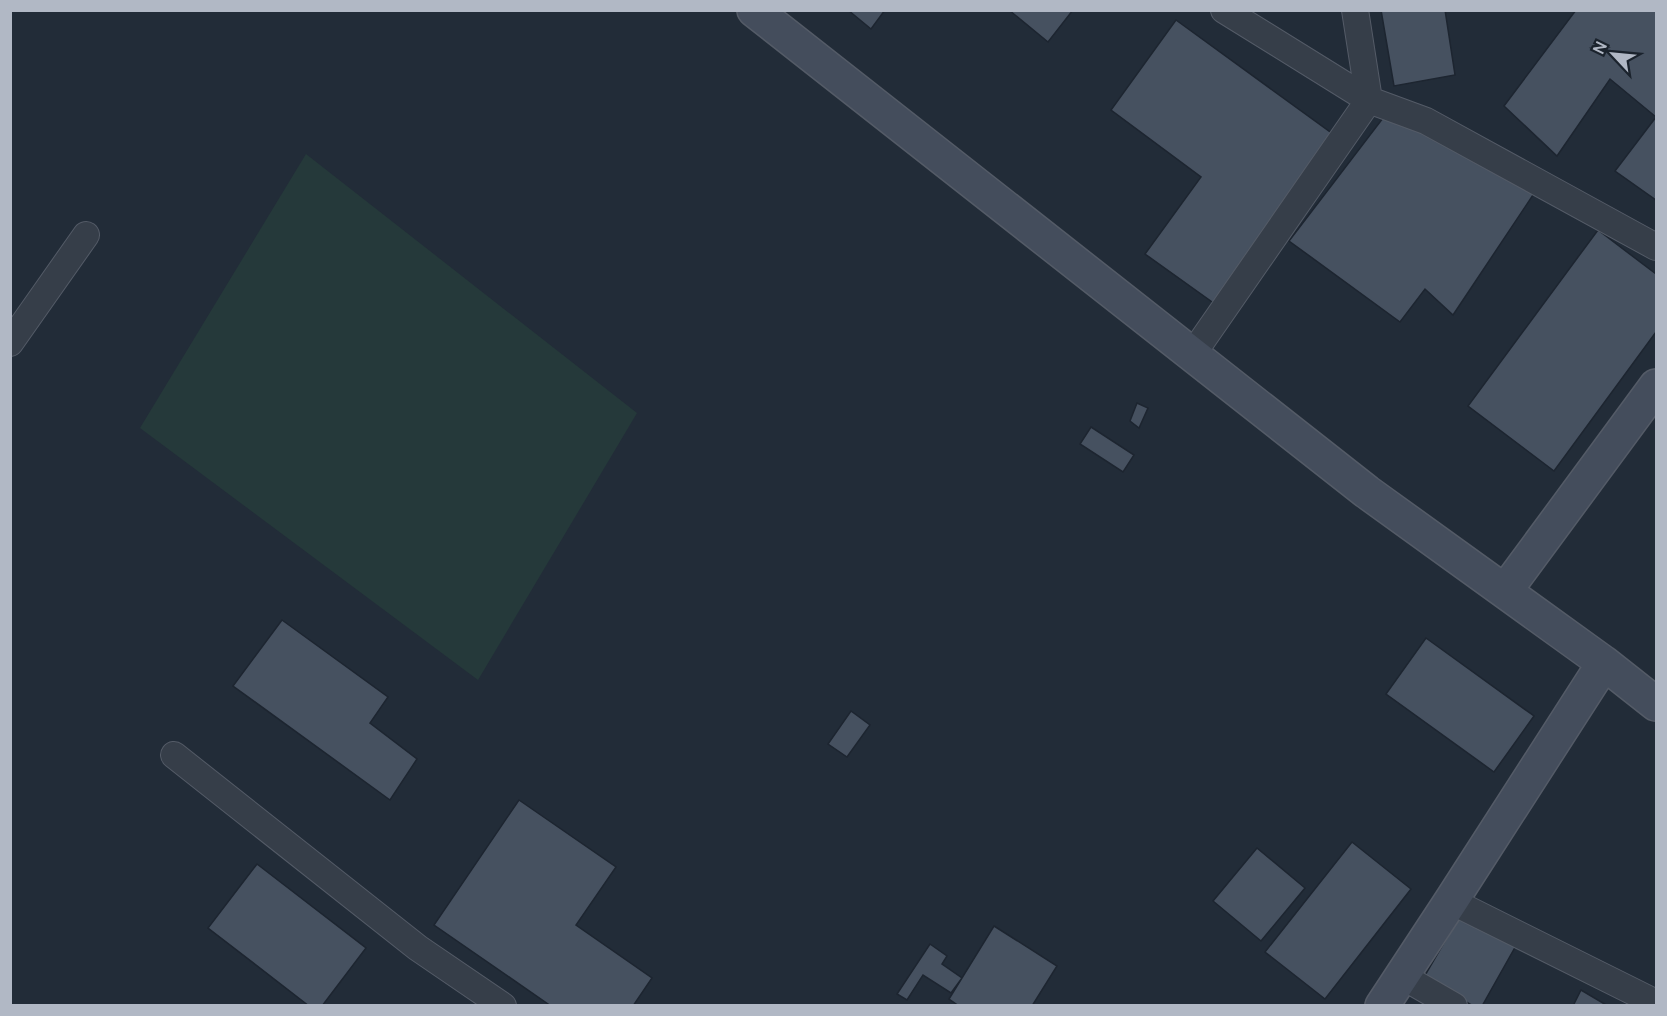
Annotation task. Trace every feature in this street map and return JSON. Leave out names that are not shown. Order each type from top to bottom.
[{"type":"street","points":[[754,10],[1367,492],[1604,663],[1656,704]]},
{"type":"street","points":[[1224,10],[1369,100],[1426,122],[1656,247]]},
{"type":"street","points":[[1192,355],[1369,100],[1355,10]]},
{"type":"street","points":[[10,343],[86,235]]},
{"type":"street","points":[[1505,591],[1656,386]]},
{"type":"street","points":[[1382,1005],[1604,663]]},
{"type":"street","points":[[174,755],[418,948],[503,1005]]},
{"type":"street","points":[[1451,901],[1656,1003]]},
{"type":"street","points":[[1402,976],[1454,1005]]},
{"type":"green space","points":[[306,154],[637,413],[478,680],[140,428]]},
{"type":"building","points":[[848,10],[885,10],[871,29]]},
{"type":"building","points":[[1009,10],[1073,10],[1048,42]]},
{"type":"building","points":[[1381,10],[1445,10],[1455,75],[1394,86]]},
{"type":"building","points":[[1576,10],[1656,10],[1656,117],[1610,79],[1557,156],[1504,106]]},
{"type":"building","points":[[1176,20],[1337,137],[1215,304],[1145,254],[1201,177],[1111,110]]},
{"type":"building","points":[[1656,117],[1656,200],[1615,171]]},
{"type":"building","points":[[1383,118],[1432,127],[1535,192],[1453,315],[1425,289],[1400,322],[1289,241]]},
{"type":"building","points":[[1598,230],[1656,274],[1656,332],[1554,471],[1468,406]]},
{"type":"building","points":[[1137,403],[1148,408],[1139,428],[1130,421]]},
{"type":"building","points":[[1091,427],[1134,455],[1123,472],[1080,444]]},
{"type":"building","points":[[282,620],[388,697],[370,723],[417,759],[390,800],[233,686]]},
{"type":"building","points":[[1426,638],[1534,716],[1494,772],[1386,694]]},
{"type":"building","points":[[851,711],[870,725],[847,757],[828,744]]},
{"type":"building","points":[[519,800],[616,867],[576,925],[652,978],[633,1006],[551,1006],[434,925]]},
{"type":"building","points":[[1352,842],[1411,889],[1325,999],[1265,952]]},
{"type":"building","points":[[1257,848],[1305,888],[1261,941],[1213,901]]},
{"type":"building","points":[[257,864],[366,948],[322,1006],[309,1006],[208,928]]},
{"type":"building","points":[[1463,910],[1518,942],[1482,1006],[1473,1006],[1424,977]]},
{"type":"building","points":[[994,926],[1057,966],[1032,1006],[959,1006],[949,999]]},
{"type":"building","points":[[930,944],[947,956],[942,964],[962,978],[951,993],[923,975],[907,1000],[897,994]]},
{"type":"building","points":[[1581,990],[1608,1006],[1573,1006]]}]
